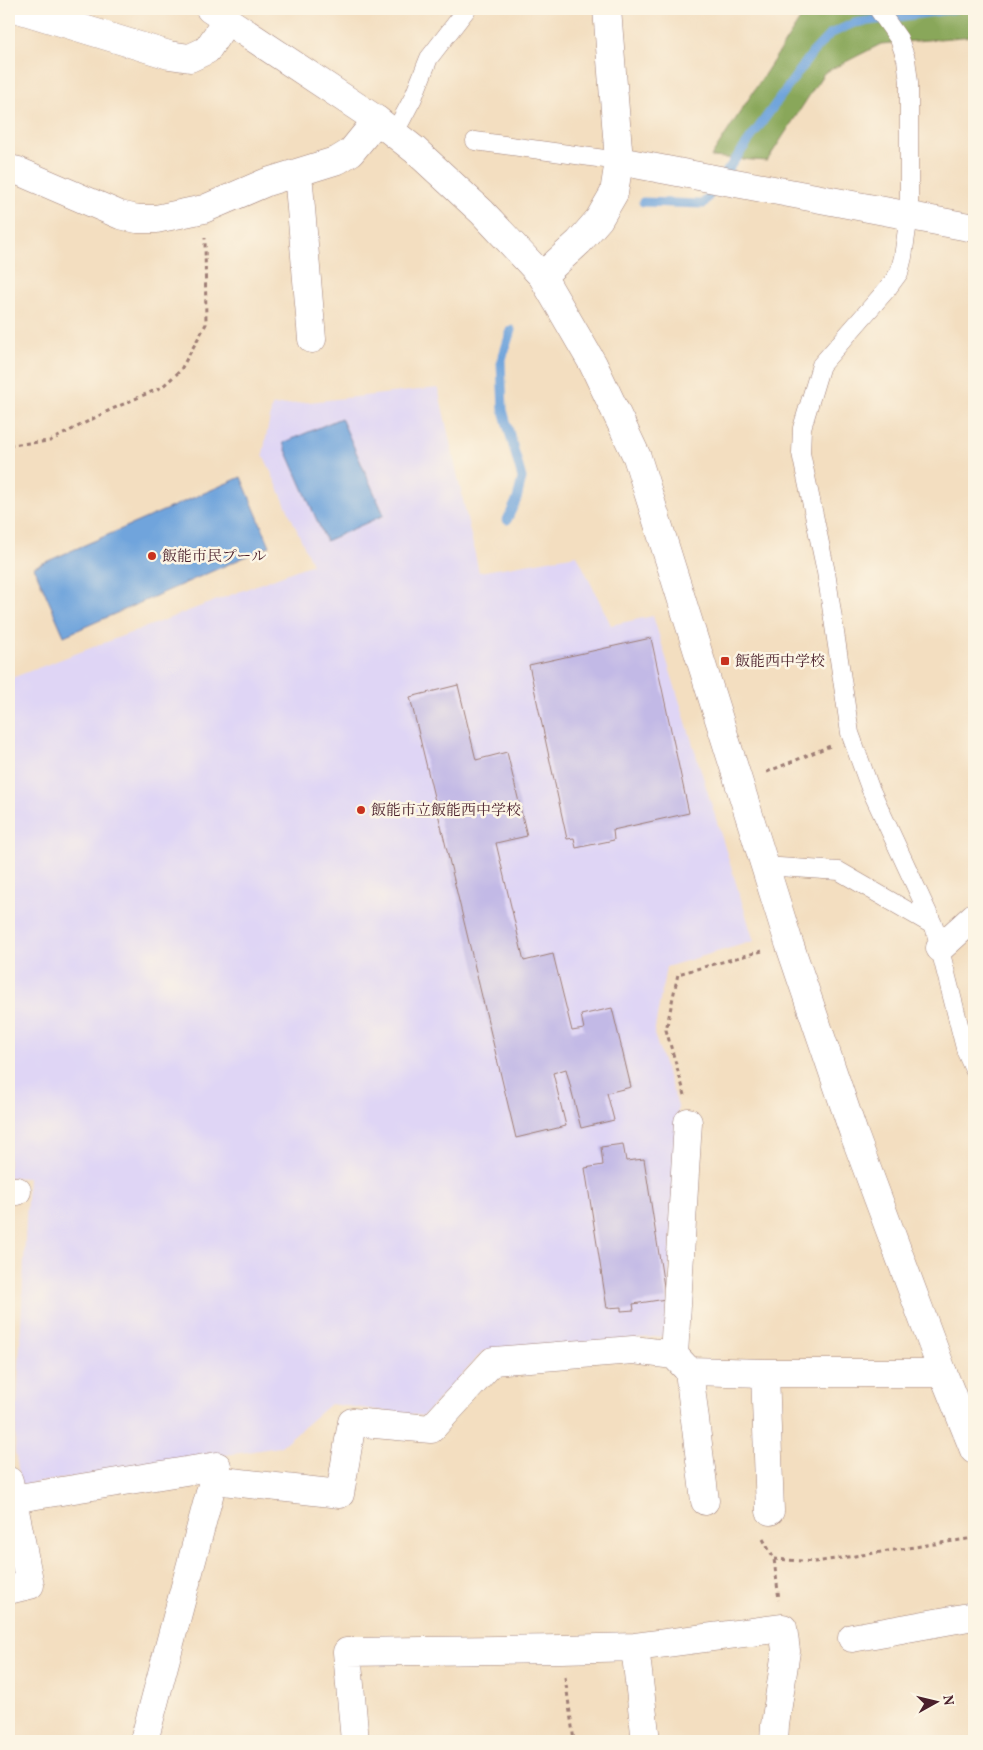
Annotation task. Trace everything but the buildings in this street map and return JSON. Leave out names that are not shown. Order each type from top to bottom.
[{"type":"street","points":[[18,9],[169,54],[190,58],[207,50],[218,14],[385,127],[415,150],[482,212],[542,276],[593,364],[636,458],[764,866],[854,1134],[943,1373],[974,1450]]},
{"type":"street","points":[[542,276],[579,242],[599,219],[614,193],[619,161],[607,9]]},
{"type":"street","points":[[9,169],[18,171],[120,215],[137,219],[156,219],[204,210],[267,182],[338,160],[385,127]]},
{"type":"street","points":[[619,161],[974,228]]},
{"type":"street","points":[[298,173],[312,339]]},
{"type":"street","points":[[937,937],[974,917]]},
{"type":"street","points":[[688,1122],[681,1363],[705,1501]]},
{"type":"street","points":[[214,1480],[340,1494],[352,1422],[431,1429],[493,1362],[633,1350],[681,1363],[765,1373],[943,1373]]},
{"type":"street","points":[[765,1373],[765,1522]]},
{"type":"street","points":[[9,1590],[30,1585],[10,1489],[217,1466],[144,1741]]},
{"type":"street","points":[[852,1638],[974,1616]]},
{"type":"street","points":[[355,1741],[347,1652],[562,1650],[635,1646],[783,1628],[786,1651],[774,1741]]},
{"type":"street","points":[[635,1646],[646,1741]]},
{"type":"lane","points":[[385,127],[413,98],[429,58],[467,9]]},
{"type":"lane","points":[[878,9],[899,39],[906,59],[910,82],[909,215],[899,272],[888,288],[821,365],[802,428],[802,453],[826,572],[852,737],[870,788],[937,937],[966,1052],[974,1070]]},
{"type":"lane","points":[[475,141],[619,161]]},
{"type":"lane","points":[[764,866],[839,871],[937,937]]},
{"type":"path","points":[[9,445],[50,441],[110,410],[162,387],[180,371],[206,324],[204,210]]},
{"type":"path","points":[[738,784],[852,737]]},
{"type":"path","points":[[688,1122],[686,1097],[666,1030],[678,974],[789,943]]},
{"type":"path","points":[[765,1522],[774,1559],[783,1628]]},
{"type":"path","points":[[774,1559],[815,1562],[974,1538]]},
{"type":"path","points":[[562,1650],[574,1741]]},
{"type":"shaded area","name":"飯能市立飯能西中学校","points":[[438,388],[479,572],[577,555],[611,625],[653,616],[754,941],[666,967],[654,1034],[678,1106],[666,1336],[483,1351],[423,1416],[330,1404],[280,1447],[21,1485],[15,1451],[28,1178],[9,1177],[9,679],[312,564],[263,454],[272,406]]},
{"type":"green space","points":[[836,9],[974,9],[974,36],[881,44],[824,73],[767,161],[711,157],[801,18]]},
{"type":"water","points":[[341,418],[384,515],[326,541],[283,443]]},
{"type":"water","name":"飯能市民プール","points":[[241,477],[270,546],[64,636],[34,567]]},
{"type":"waterway","points":[[643,202],[703,204],[813,52],[830,34],[854,23],[956,9]]},
{"type":"waterway","points":[[507,520],[517,499],[522,478],[503,410],[501,362],[511,330]]},
{"type":"place","name":"飯能市民プール","points":[[152,556]]},
{"type":"place","name":"飯能西中学校","points":[[725,661]]},
{"type":"place","name":"飯能市立飯能西中学校","points":[[361,810]]}]
